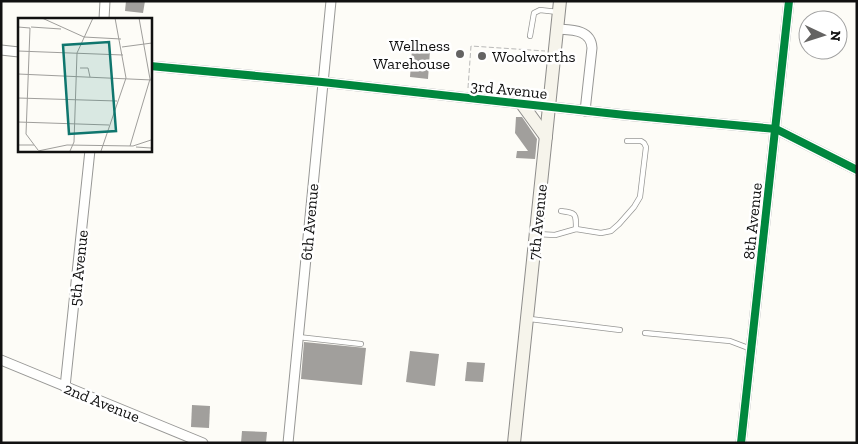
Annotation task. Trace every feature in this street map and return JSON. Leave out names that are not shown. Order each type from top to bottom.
[{"type":"main road","name":"7th Avenue","points":[[514,443],[560,7]]},
{"type":"main road","points":[[522,104],[546,137]]},
{"type":"street","points":[[104,18],[106,1]]},
{"type":"street","name":"6th Avenue","points":[[288,443],[331,1]]},
{"type":"street","name":"8th Avenue","points":[[741,443],[789,1]]},
{"type":"street","points":[[557,29],[581,32],[588,35],[591,41],[592,48],[585,111]]},
{"type":"street","points":[[1,50],[18,52]]},
{"type":"street","name":"3rd Avenue","points":[[151,66],[776,129],[857,170]]},
{"type":"street","name":"5th Avenue","points":[[66,387],[90,151]]},
{"type":"street","name":"2nd Avenue","points":[[1,360],[203,443]]},
{"type":"lane","points":[[530,36],[534,12],[560,7]]},
{"type":"lane","points":[[536,234],[554,235],[576,229],[601,233],[611,231],[620,224],[640,197],[646,147],[640,141],[627,141]]},
{"type":"lane","points":[[561,211],[575,214],[576,229]]},
{"type":"lane","points":[[527,318],[620,330]]},
{"type":"lane","points":[[645,333],[730,342],[751,349]]},
{"type":"lane","points":[[298,337],[361,344]]},
{"type":"path","points":[[468,88],[471,46],[548,51]]},
{"type":"building","points":[[126,1],[145,1],[143,13],[125,11]]},
{"type":"building","points":[[412,49],[430,50],[428,79],[410,77]]},
{"type":"building","points":[[516,117],[522,117],[537,139],[535,159],[516,158],[517,151],[528,151],[515,133]]},
{"type":"building","points":[[304,342],[366,348],[362,385],[301,379]]},
{"type":"building","points":[[410,351],[439,354],[435,386],[406,382]]},
{"type":"building","points":[[467,362],[485,363],[483,382],[465,381]]},
{"type":"building","points":[[192,405],[210,406],[209,428],[191,427]]},
{"type":"building","points":[[242,431],[267,432],[266,443],[241,443]]},
{"type":"cycle path","points":[[741,443],[789,1]]},
{"type":"cycle path","points":[[151,66],[776,129],[857,170]]},
{"type":"place","name":"Wellness Warehouse","points":[[460,54]]},
{"type":"place","name":"Woolworths","points":[[482,56]]}]
